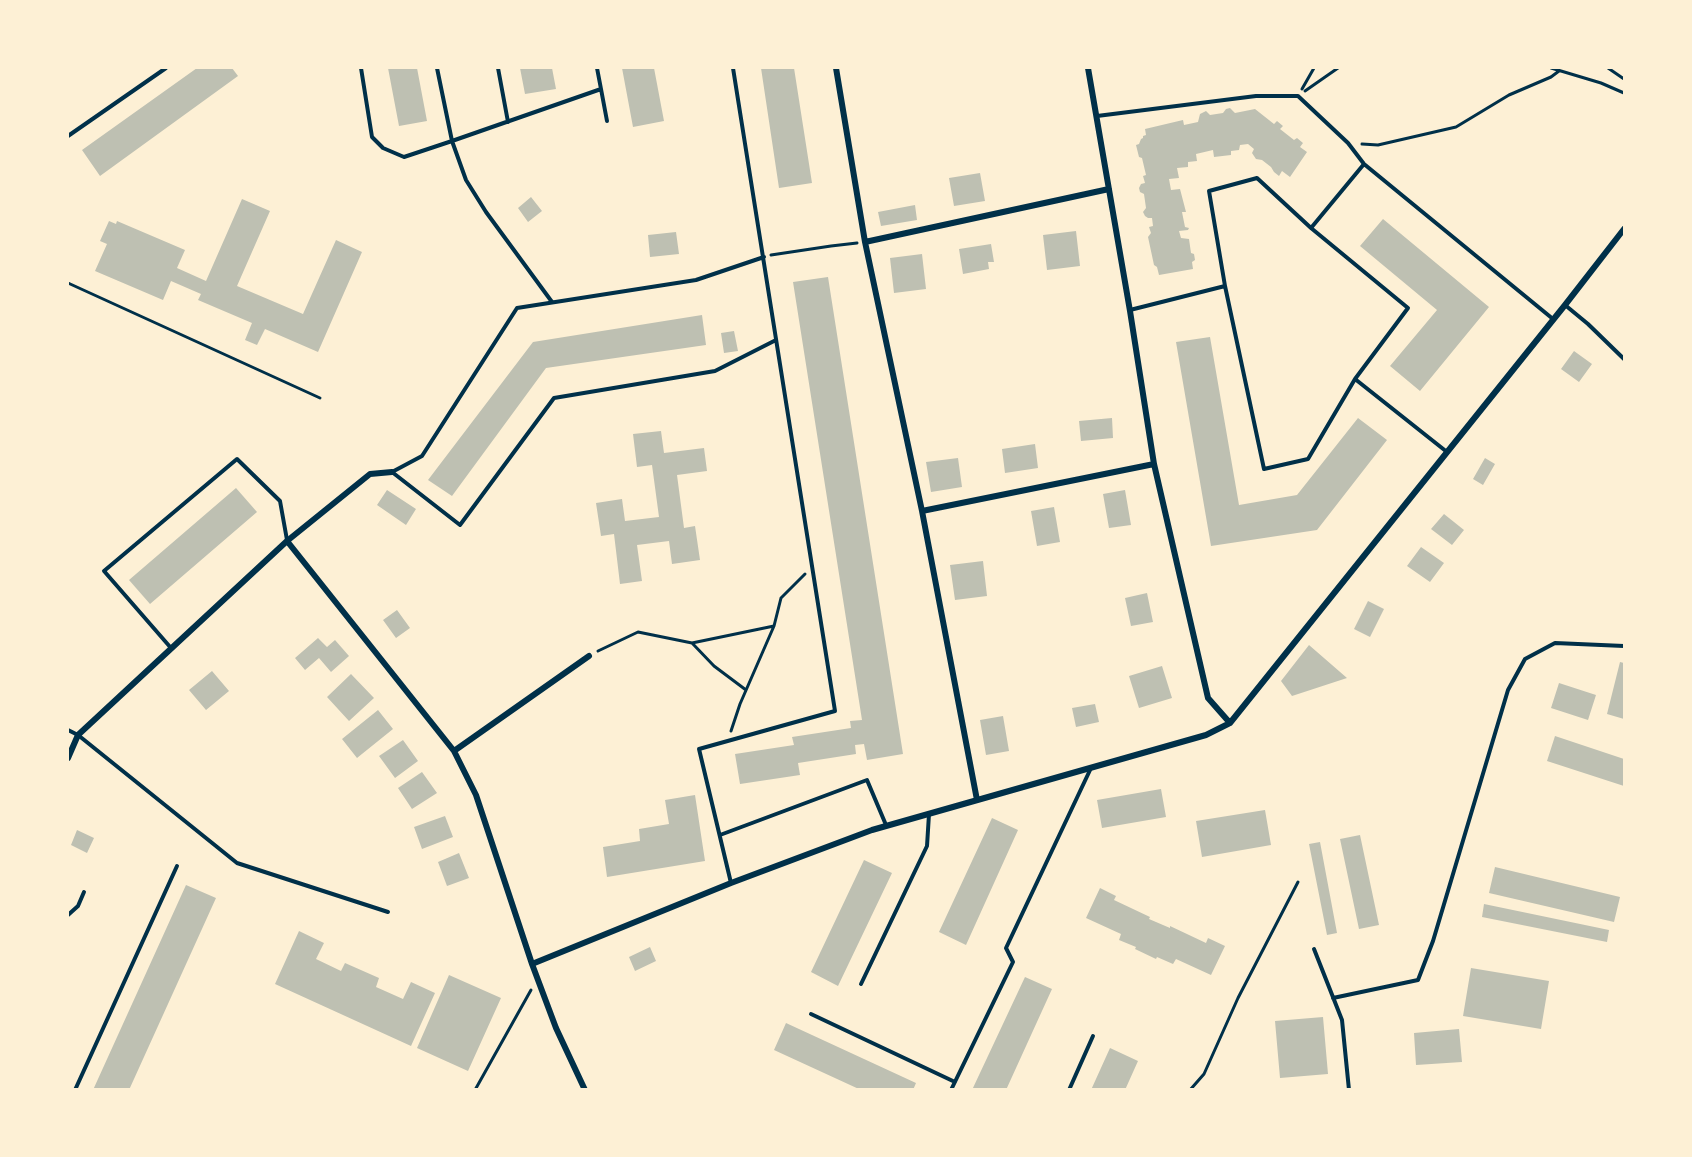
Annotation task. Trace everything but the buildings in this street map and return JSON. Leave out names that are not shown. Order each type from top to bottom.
[{"type":"street","points":[[836,68],[865,242],[922,511],[977,800]]},
{"type":"street","points":[[1088,68],[1154,465],[1208,698],[1230,723]]},
{"type":"street","points":[[865,242],[1109,189]]},
{"type":"street","points":[[532,964],[731,883],[886,826],[1206,735],[1230,723],[1554,320],[1624,229]]},
{"type":"street","points":[[922,511],[1154,465]]},
{"type":"street","points":[[68,758],[78,735],[287,541],[370,474],[392,472]]},
{"type":"street","points":[[287,541],[454,751],[476,795],[532,964],[556,1028],[585,1089]]},
{"type":"street","points":[[454,751],[589,656]]},
{"type":"lane","points":[[68,136],[166,68]]},
{"type":"lane","points":[[361,68],[372,137],[383,148],[404,157],[601,89]]},
{"type":"lane","points":[[437,68],[452,141],[466,180],[486,212],[552,302]]},
{"type":"lane","points":[[498,68],[508,122]]},
{"type":"lane","points":[[597,68],[607,121]]},
{"type":"lane","points":[[731,883],[699,749],[835,711],[733,68]]},
{"type":"lane","points":[[1097,116],[1256,96],[1298,96],[1348,143],[1364,164],[1554,320]]},
{"type":"lane","points":[[1311,228],[1364,164]]},
{"type":"lane","points":[[1257,178],[1311,228],[1408,308],[1355,379],[1308,459],[1264,469],[1225,285],[1209,192],[1257,178]]},
{"type":"lane","points":[[764,257],[696,280],[517,308],[422,456],[392,472],[460,525],[554,398],[715,371],[776,340]]},
{"type":"lane","points":[[1130,310],[1225,285]]},
{"type":"lane","points":[[1565,305],[1624,359]]},
{"type":"lane","points":[[1355,379],[1448,452]]},
{"type":"lane","points":[[171,648],[104,571],[237,459],[280,501],[287,541]]},
{"type":"lane","points":[[1333,998],[1418,980],[1433,941],[1508,690],[1525,659],[1555,643],[1624,646]]},
{"type":"lane","points":[[68,730],[78,735],[237,863],[388,912]]},
{"type":"lane","points":[[951,1089],[1013,962],[1006,948],[1092,766]]},
{"type":"lane","points":[[720,835],[867,780],[886,826]]},
{"type":"lane","points":[[861,984],[927,846],[929,814]]},
{"type":"lane","points":[[75,1089],[177,866]]},
{"type":"lane","points":[[68,915],[78,906],[84,892]]},
{"type":"lane","points":[[1314,949],[1342,1020],[1349,1089]]},
{"type":"lane","points":[[811,1014],[955,1082]]},
{"type":"lane","points":[[1068,1089],[1093,1036]]},
{"type":"path","points":[[1298,96],[1314,68]]},
{"type":"path","points":[[1298,96],[1338,68]]},
{"type":"path","points":[[1551,68],[1601,83],[1624,93]]},
{"type":"path","points":[[1608,68],[1624,79]]},
{"type":"path","points":[[1348,143],[1378,146],[1456,127],[1509,95],[1551,77],[1559,71]]},
{"type":"path","points":[[764,257],[865,242]]},
{"type":"path","points":[[68,283],[320,398]]},
{"type":"path","points":[[728,741],[740,704],[774,626],[781,598],[812,567]]},
{"type":"path","points":[[589,656],[638,632],[692,643],[774,626]]},
{"type":"path","points":[[692,643],[714,666],[746,690]]},
{"type":"path","points":[[1190,1089],[1204,1074],[1238,998],[1298,882]]},
{"type":"path","points":[[475,1089],[538,978]]}]
